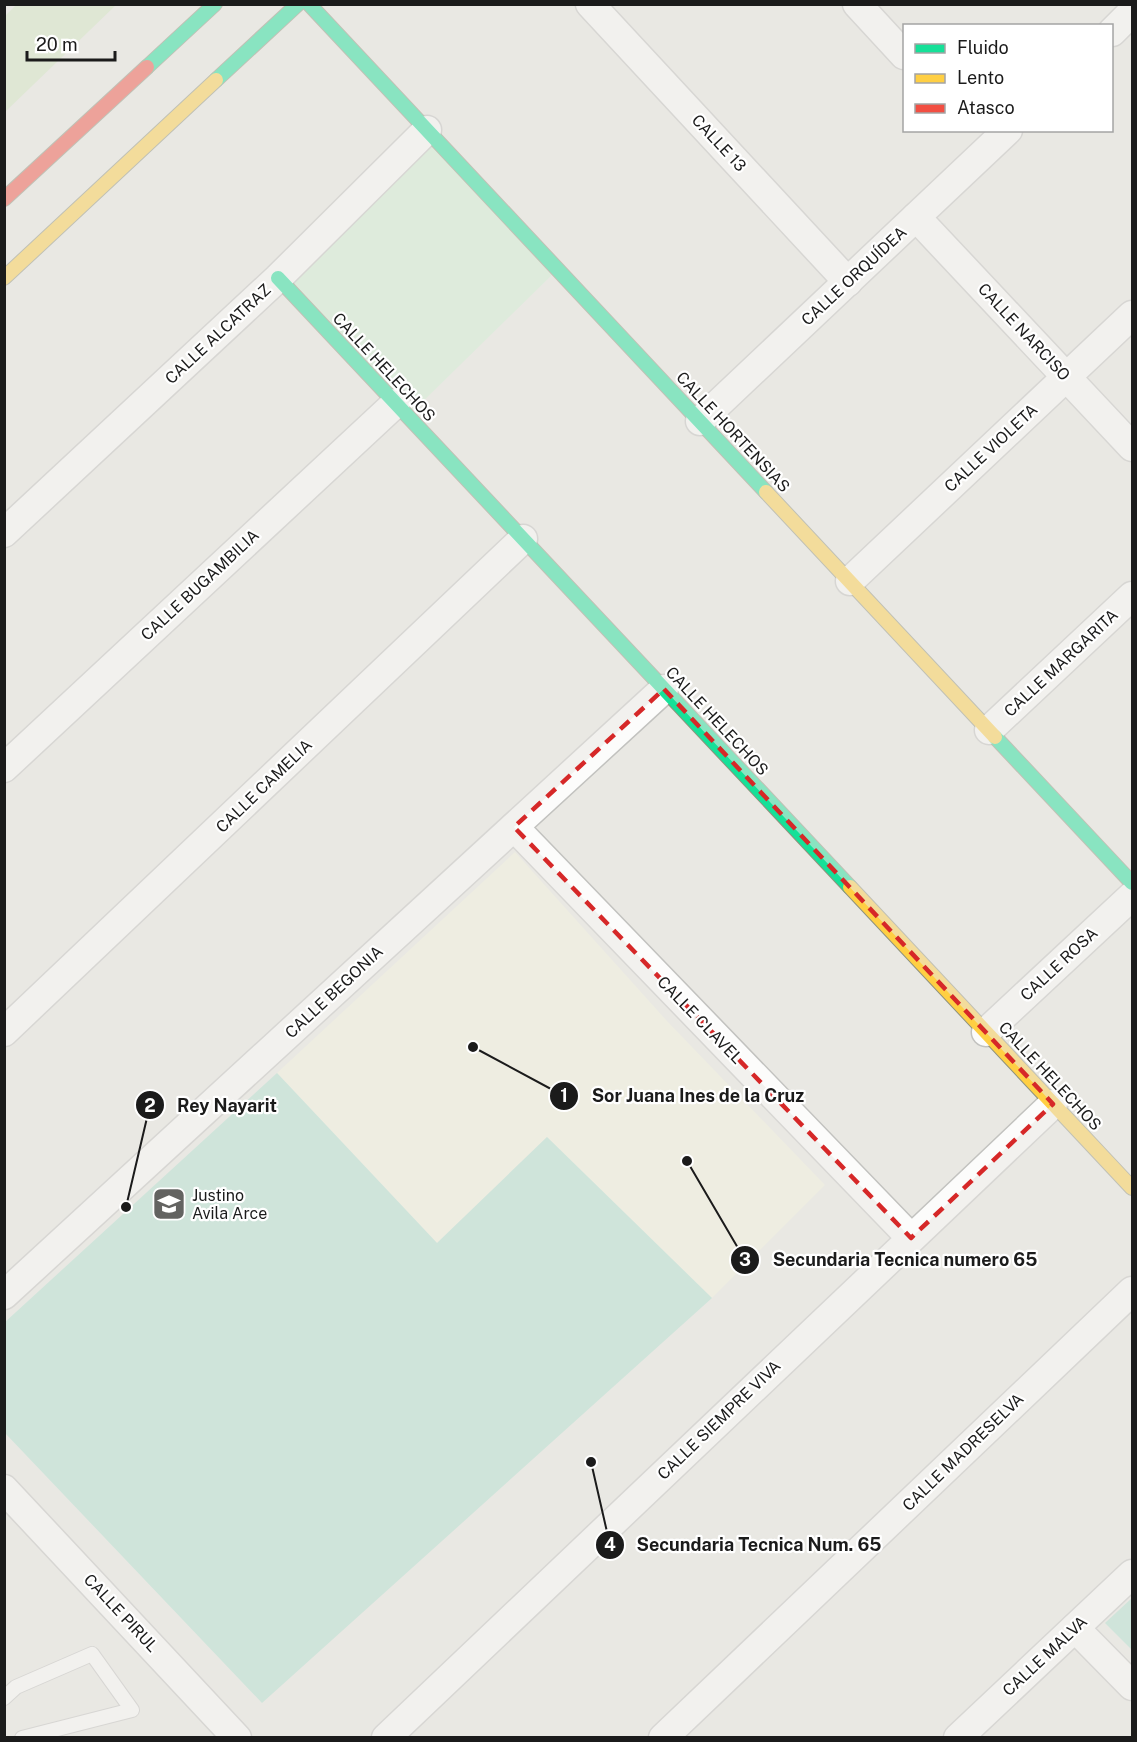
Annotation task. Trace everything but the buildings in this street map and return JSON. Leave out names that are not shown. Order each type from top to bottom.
[{"type":"street","points":[[4,199],[214,4]]},
{"type":"street","points":[[4,278],[298,4]]},
{"type":"street","name":"CALLE HORTENSIAS","points":[[309,4],[1132,883]]},
{"type":"street","name":"CALLE 13","points":[[590,4],[848,282]]},
{"type":"street","points":[[857,4],[903,54]]},
{"type":"street","name":"CALLE ALCATRAZ","points":[[4,533],[278,278],[427,130]]},
{"type":"street","name":"CALLE ORQUÍDEA","points":[[700,421],[916,218],[992,136]]},
{"type":"street","name":"CALLE NARCISO","points":[[916,218],[1132,447]]},
{"type":"street","name":"CALLE HELECHOS","points":[[278,278],[1132,1188]]},
{"type":"street","name":"CALLE VIOLETA","points":[[850,581],[1132,315]]},
{"type":"street","name":"CALLE BUGAMBILIA","points":[[8,756],[396,403]]},
{"type":"street","name":"CALLE CAMELIA","points":[[4,1032],[523,539]]},
{"type":"street","name":"CALLE MARGARITA","points":[[989,730],[1132,596]]},
{"type":"street","name":"CALLE BEGONIA","points":[[4,1295],[664,689]]},
{"type":"street","name":"CALLE CLAVEL","points":[[514,827],[911,1238]]},
{"type":"street","name":"CALLE ROSA","points":[[986,1032],[1132,896]]},
{"type":"street","name":"CALLE SIEMPRE VIVA","points":[[386,1737],[1053,1104]]},
{"type":"street","name":"CALLE MADRESELVA","points":[[663,1737],[1132,1291]]},
{"type":"street","name":"CALLE PIRUL","points":[[4,1489],[237,1737]]},
{"type":"street","name":"CALLE MALVA","points":[[958,1737],[1132,1574]]},
{"type":"street","points":[[1075,1628],[1132,1686]]},
{"type":"lane","points":[[4,1698],[16,1687],[92,1654],[132,1710],[22,1737]]},
{"type":"highlighted area","points":[[664,689],[1053,1104],[911,1238],[514,827]]},
{"type":"shaded area","points":[[427,130],[558,269],[408,416],[278,278]]},
{"type":"shaded area","points":[[515,852],[667,1021],[825,1185],[712,1298],[547,1137],[437,1243],[277,1073]]},
{"type":"green space","points":[[17,4],[116,5],[5,112],[5,16]]},
{"type":"green space","points":[[277,1073],[437,1243],[547,1137],[712,1298],[262,1703],[5,1433],[4,1323]]},
{"type":"green space","points":[[1132,1598],[1132,1650],[1105,1623]]},
{"type":"traffic: fast","points":[[147,67],[215,4]]},
{"type":"traffic: fast","points":[[216,80],[298,4]]},
{"type":"traffic: fast","points":[[309,4],[766,492]]},
{"type":"traffic: fast","points":[[278,278],[850,887]]},
{"type":"traffic: fast","points":[[995,737],[1132,883]]},
{"type":"traffic: slow","points":[[4,278],[216,80]]},
{"type":"traffic: slow","points":[[766,492],[995,737]]},
{"type":"traffic: slow","points":[[850,887],[1132,1188]]},
{"type":"traffic: jam","points":[[4,199],[147,67]]},
{"type":"place","name":"Sor Juana Ines de la Cruz","points":[[473,1047]]},
{"type":"place","name":"Secundaria Tecnica numero 65","points":[[687,1161]]},
{"type":"place","name":"Justino Avila Arce","points":[[169,1204]]},
{"type":"place","name":"Rey Nayarit","points":[[126,1207]]},
{"type":"place","name":"Secundaria Tecnica Num. 65","points":[[591,1462]]}]
